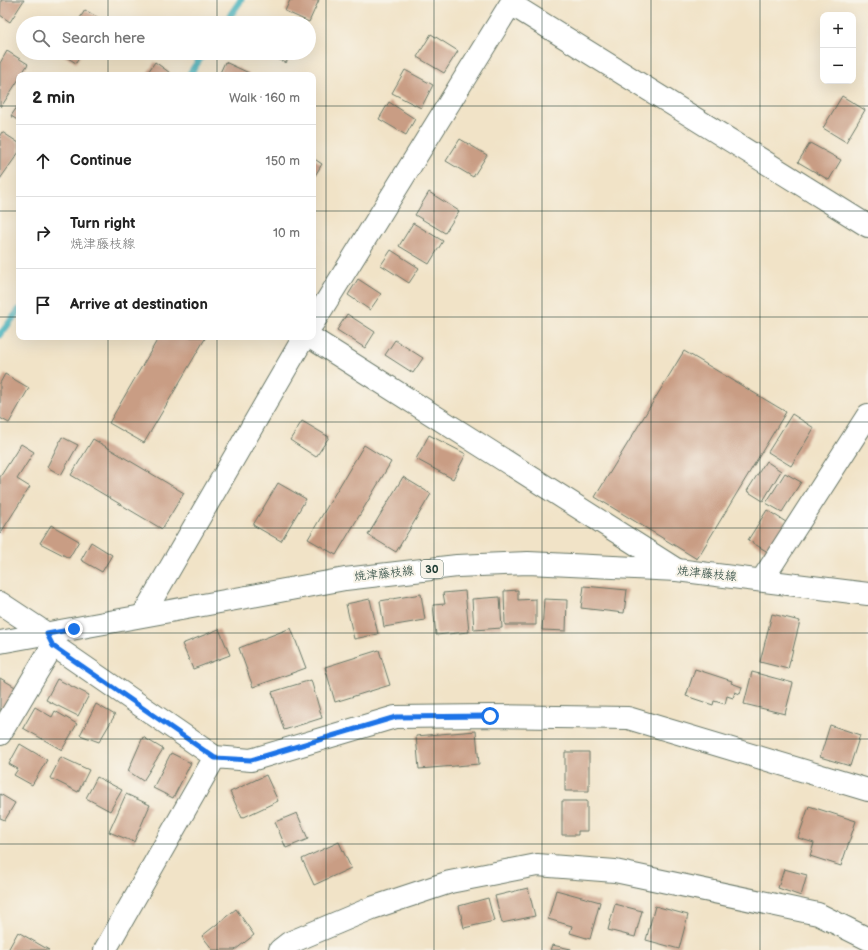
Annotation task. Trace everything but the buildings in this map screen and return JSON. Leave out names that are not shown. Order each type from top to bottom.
[{"type":"street","points":[[316,318],[512,2],[868,226]]},
{"type":"street","points":[[142,615],[302,340]]},
{"type":"street","points":[[315,340],[677,570]]},
{"type":"street","points":[[762,580],[868,415]]},
{"type":"street","name":"焼津藤枝線","points":[[0,642],[50,640],[142,615],[345,578],[457,566],[528,563],[677,570],[868,594]]},
{"type":"street","points":[[0,603],[215,758],[251,760],[396,717],[490,716],[628,718],[868,790]]},
{"type":"street","points":[[0,734],[50,640]]},
{"type":"street","points":[[105,950],[215,758]]},
{"type":"street","points":[[280,950],[289,943],[372,908],[450,882],[537,865],[615,871],[818,914],[868,939]]},
{"type":"waterway","points":[[230,16],[241,0]]},
{"type":"waterway","points":[[191,72],[199,60]]},
{"type":"waterway","points":[[0,335],[16,314]]},
{"type":"route","points":[[74,629],[47,634],[53,646],[215,758],[251,760],[396,717],[490,716]]}]
